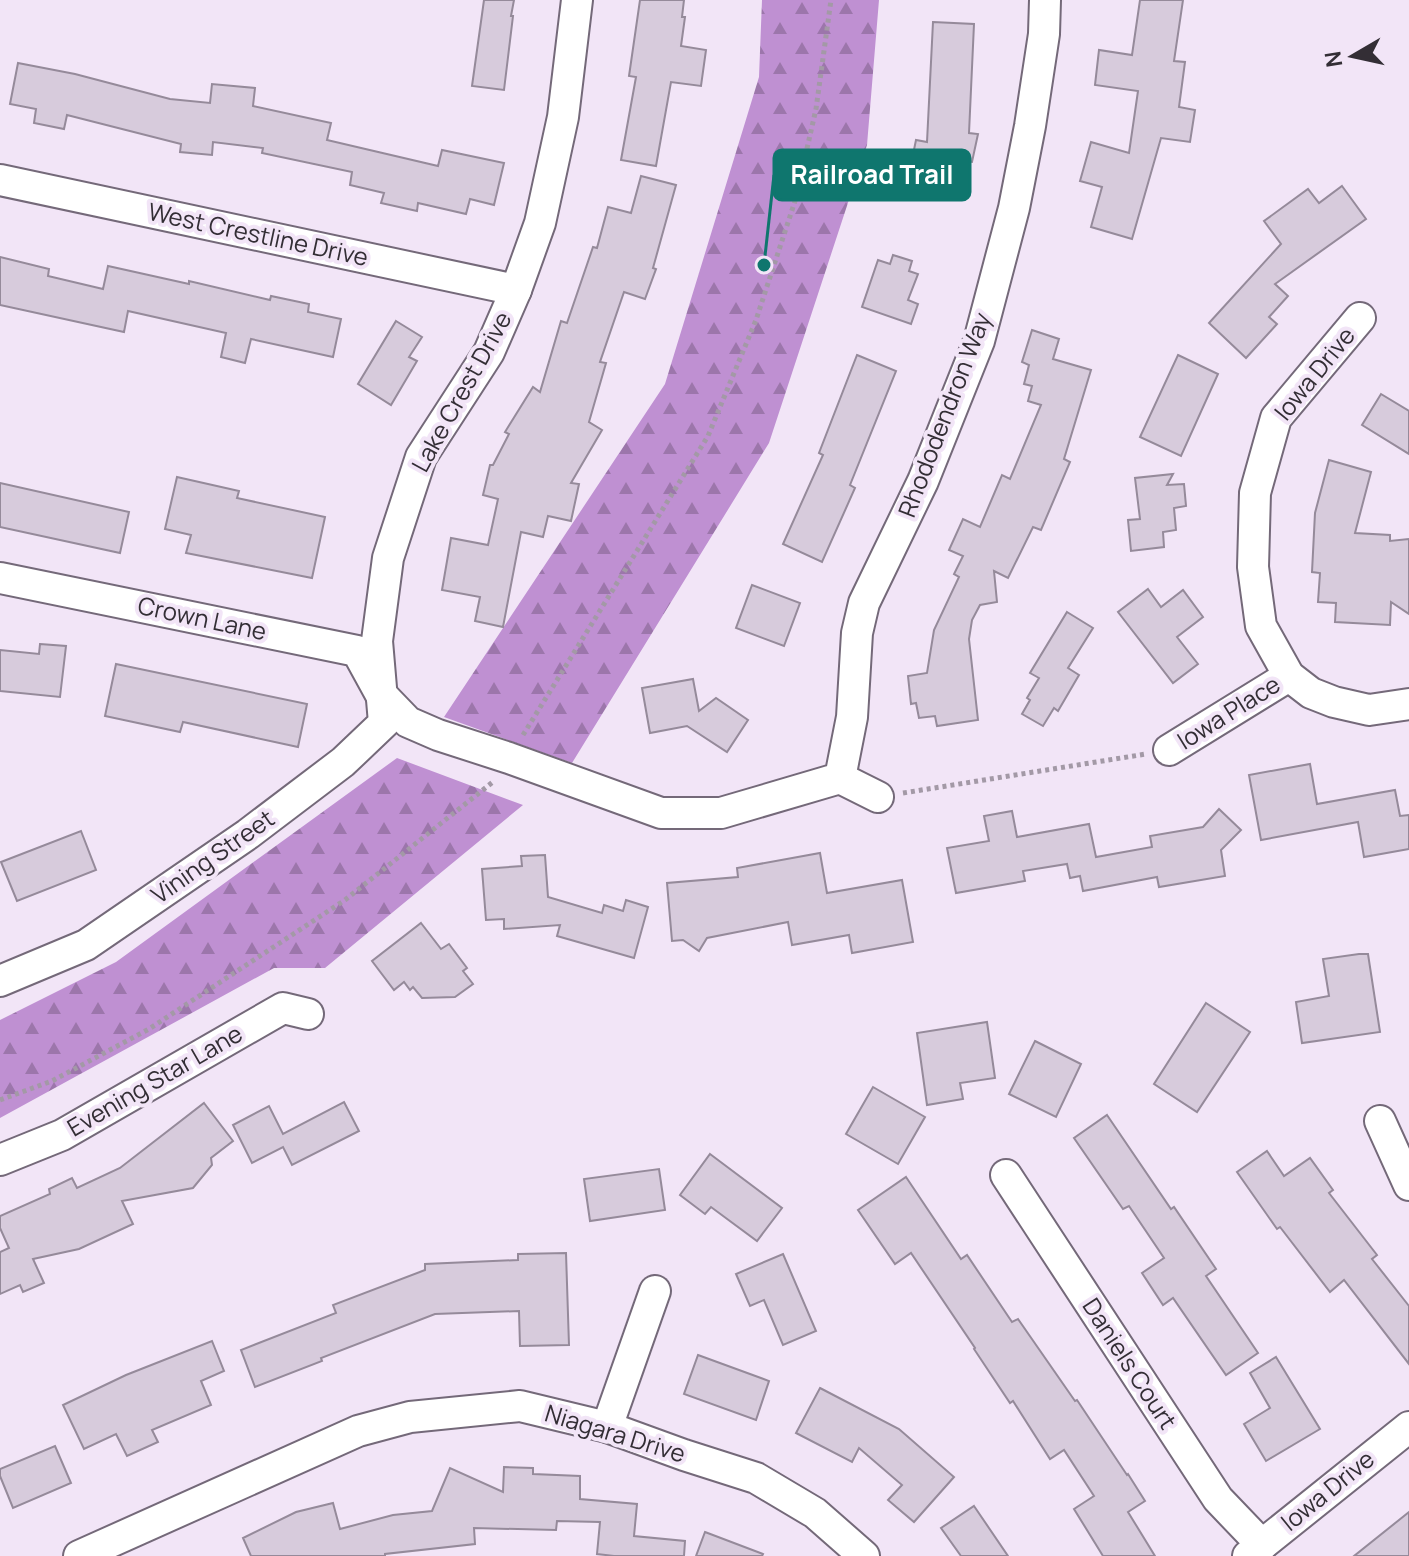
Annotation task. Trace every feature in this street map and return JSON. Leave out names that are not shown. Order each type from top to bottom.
[{"type":"street","name":"Lake Crest Drive","points":[[380,693],[377,641],[388,558],[421,457],[489,352],[540,223],[563,117],[577,0]]},
{"type":"street","name":"Rhododendron Way","points":[[840,778],[852,717],[857,633],[864,603],[923,481],[983,326],[1014,208],[1030,126],[1045,0]]},
{"type":"street","name":"West Crestline Drive","points":[[0,180],[516,290]]},
{"type":"street","name":"Iowa Drive","points":[[1360,318],[1276,418],[1255,493],[1253,567],[1261,626],[1289,676],[1311,693],[1369,710],[1409,704]]},
{"type":"street","name":"Crown Lane","points":[[0,578],[357,651],[380,693]]},
{"type":"street","name":"Iowa Place","points":[[1169,750],[1289,676]]},
{"type":"street","points":[[380,693],[408,722],[438,735],[661,813],[721,813],[840,778],[878,797]]},
{"type":"street","name":"Vining Street","points":[[1,980],[86,945],[248,834],[343,762],[384,723],[380,693]]},
{"type":"street","name":"Evening Star Lane","points":[[0,1160],[62,1135],[283,1008],[308,1014]]},
{"type":"street","points":[[1380,1121],[1409,1185]]},
{"type":"street","name":"Daniels Court","points":[[1006,1175],[1218,1499],[1255,1550]]},
{"type":"street","points":[[607,1427],[655,1291]]},
{"type":"street","name":"Niagara Drive","points":[[79,1556],[358,1431],[410,1417],[520,1406],[607,1427],[756,1478],[815,1513],[864,1556]]},
{"type":"street","name":"Iowa Drive","points":[[1255,1550],[1409,1427]]},
{"type":"path","points":[[0,1100],[52,1081],[149,1029],[345,900],[493,783],[708,436],[756,320],[795,201],[816,109],[831,0]]},
{"type":"path","points":[[878,797],[1169,750]]},
{"type":"green space","points":[[762,0],[879,0],[867,145],[769,443],[572,763],[444,717],[665,384],[759,77]]},
{"type":"green space","points":[[397,758],[523,805],[325,968],[274,968],[0,1118],[0,1020],[116,962]]},
{"type":"building","points":[[484,0],[514,0],[504,90],[472,86]]},
{"type":"building","points":[[640,0],[684,0],[681,46],[706,50],[701,86],[671,82],[656,166],[621,160],[636,77],[629,76]]},
{"type":"building","points":[[1140,0],[1183,0],[1174,61],[1185,62],[1179,107],[1195,110],[1190,142],[1161,138],[1132,239],[1091,227],[1102,187],[1080,181],[1091,142],[1129,153],[1138,91],[1095,85],[1099,50],[1132,55]]},
{"type":"building","points":[[933,22],[974,24],[969,133],[978,134],[972,162],[965,161],[959,186],[947,183],[943,198],[913,192],[916,176],[909,174],[916,140],[927,142]]},
{"type":"building","points":[[18,63],[75,74],[170,99],[210,103],[212,84],[255,88],[253,106],[331,123],[327,140],[438,166],[442,150],[504,163],[494,205],[470,199],[466,214],[418,203],[417,211],[381,203],[384,193],[350,185],[352,172],[262,153],[263,148],[213,142],[212,155],[180,152],[181,144],[67,115],[64,129],[34,123],[36,109],[10,104]]},
{"type":"building","points":[[641,176],[676,185],[653,268],[656,269],[645,299],[624,292],[600,362],[606,363],[589,422],[602,430],[571,483],[579,484],[571,521],[548,516],[543,537],[521,532],[503,627],[475,621],[480,597],[442,590],[451,538],[488,545],[498,499],[483,495],[490,465],[493,465],[509,434],[505,432],[533,387],[540,392],[561,321],[567,323],[593,247],[597,248],[608,207],[631,213]]},
{"type":"building","points":[[1342,186],[1366,219],[1275,284],[1288,296],[1269,317],[1277,324],[1246,358],[1209,323],[1281,244],[1264,221],[1308,189],[1319,203]]},
{"type":"building","points":[[893,255],[912,261],[909,271],[918,274],[908,300],[918,304],[911,324],[862,307],[878,260],[890,264]]},
{"type":"building","points":[[0,257],[49,269],[48,276],[103,289],[108,266],[270,300],[271,296],[309,304],[308,312],[341,319],[333,357],[251,339],[245,363],[221,357],[226,333],[128,311],[124,332],[0,305]]},
{"type":"building","points":[[396,321],[422,337],[409,357],[417,361],[391,405],[358,384]]},
{"type":"building","points":[[1032,330],[1059,339],[1053,359],[1091,370],[1064,459],[1070,462],[1041,530],[1033,527],[1008,578],[994,571],[997,602],[980,605],[972,620],[969,639],[978,720],[937,726],[935,716],[919,718],[916,703],[911,704],[908,676],[927,673],[934,630],[959,577],[954,574],[963,556],[949,550],[963,519],[980,527],[1002,475],[1010,479],[1041,405],[1028,401],[1032,386],[1024,384],[1029,365],[1022,362]]},
{"type":"building","points":[[857,355],[896,371],[850,485],[855,488],[822,562],[783,544],[823,455],[819,453]]},
{"type":"building","points":[[1178,355],[1218,374],[1181,456],[1140,437]]},
{"type":"building","points":[[1381,394],[1409,411],[1409,454],[1362,425]]},
{"type":"building","points":[[1329,460],[1371,472],[1355,533],[1390,535],[1390,541],[1409,539],[1409,614],[1391,602],[1390,625],[1335,622],[1336,603],[1318,602],[1320,573],[1312,572],[1315,513]]},
{"type":"building","points":[[1173,474],[1167,485],[1184,484],[1186,506],[1174,508],[1176,530],[1163,532],[1164,547],[1131,551],[1128,520],[1140,519],[1135,478]]},
{"type":"building","points":[[177,477],[239,491],[237,498],[325,517],[312,578],[186,553],[191,535],[165,529]]},
{"type":"building","points":[[0,483],[129,512],[120,553],[0,527]]},
{"type":"building","points":[[752,585],[800,603],[784,646],[736,628]]},
{"type":"building","points":[[1148,589],[1161,607],[1183,590],[1203,617],[1177,637],[1198,664],[1173,683],[1118,612]]},
{"type":"building","points":[[1067,612],[1093,628],[1068,668],[1079,675],[1058,711],[1054,708],[1043,726],[1022,714],[1039,678],[1030,673]]},
{"type":"building","points":[[40,644],[66,646],[60,697],[0,691],[0,650],[39,654]]},
{"type":"building","points":[[116,664],[307,704],[298,747],[183,722],[180,732],[105,716]]},
{"type":"building","points":[[693,679],[699,711],[716,698],[748,720],[727,752],[687,726],[650,733],[642,688]]},
{"type":"building","points":[[1310,764],[1317,804],[1395,790],[1400,816],[1409,815],[1409,849],[1364,857],[1358,822],[1261,840],[1249,775]]},
{"type":"building","points":[[1219,809],[1241,830],[1221,850],[1225,876],[1159,887],[1157,877],[1083,891],[1080,876],[1070,878],[1067,864],[1023,871],[1025,881],[956,893],[947,848],[989,841],[984,816],[1012,811],[1017,837],[1089,824],[1096,857],[1152,847],[1150,836],[1203,827]]},
{"type":"building","points":[[81,831],[96,870],[17,901],[1,862]]},
{"type":"building","points":[[820,853],[827,893],[902,880],[913,942],[852,953],[849,935],[792,945],[788,922],[707,938],[699,951],[683,940],[672,941],[667,883],[738,877],[737,868]]},
{"type":"building","points":[[545,855],[548,897],[602,913],[604,905],[623,911],[626,900],[648,907],[634,958],[557,936],[560,925],[504,929],[504,919],[486,920],[482,869],[522,866],[521,856]]},
{"type":"building","points":[[421,923],[441,949],[449,944],[467,968],[463,971],[473,984],[455,997],[422,998],[404,982],[394,990],[372,961]]},
{"type":"building","points":[[1368,954],[1380,1032],[1302,1043],[1296,1002],[1329,996],[1323,959]]},
{"type":"building","points":[[1206,1003],[1250,1032],[1197,1112],[1154,1084]]},
{"type":"building","points":[[987,1022],[995,1078],[960,1083],[963,1099],[927,1105],[917,1033]]},
{"type":"building","points":[[1035,1041],[1081,1064],[1056,1117],[1009,1094]]},
{"type":"building","points":[[873,1087],[925,1117],[898,1164],[846,1134]]},
{"type":"building","points":[[344,1102],[359,1131],[292,1165],[283,1147],[252,1163],[233,1125],[269,1106],[283,1134]]},
{"type":"building","points":[[204,1103],[233,1141],[211,1158],[212,1165],[193,1188],[122,1201],[133,1224],[79,1249],[33,1259],[44,1283],[23,1292],[20,1285],[0,1294],[0,1252],[9,1248],[0,1228],[0,1216],[50,1194],[49,1189],[72,1178],[77,1188],[120,1168]]},
{"type":"building","points":[[1107,1115],[1216,1269],[1206,1276],[1258,1353],[1226,1375],[1173,1298],[1163,1305],[1142,1273],[1164,1258],[1129,1206],[1123,1209],[1074,1138]]},
{"type":"building","points":[[1267,1151],[1284,1176],[1310,1158],[1333,1190],[1329,1193],[1377,1255],[1372,1259],[1409,1306],[1409,1364],[1344,1280],[1330,1292],[1280,1227],[1277,1229],[1237,1172]]},
{"type":"building","points":[[710,1154],[782,1208],[757,1241],[711,1207],[705,1214],[680,1195]]},
{"type":"building","points":[[659,1169],[665,1210],[590,1221],[584,1179]]},
{"type":"building","points":[[906,1177],[961,1259],[967,1255],[1012,1322],[1018,1319],[1128,1474],[1145,1501],[1128,1512],[1155,1556],[1103,1556],[1074,1509],[1094,1496],[1064,1450],[1050,1459],[911,1253],[895,1264],[858,1210]]},
{"type":"building","points":[[566,1253],[569,1345],[520,1346],[519,1311],[435,1314],[255,1387],[241,1350],[336,1313],[333,1305],[425,1270],[425,1264],[518,1260],[518,1254]]},
{"type":"building","points":[[783,1254],[816,1331],[783,1345],[764,1300],[750,1306],[736,1274]]},
{"type":"building","points":[[212,1341],[224,1371],[201,1381],[211,1405],[152,1430],[158,1442],[127,1456],[116,1434],[84,1449],[63,1405],[126,1375]]},
{"type":"building","points":[[698,1355],[769,1381],[756,1420],[684,1394]]},
{"type":"building","points":[[1276,1357],[1320,1429],[1266,1461],[1244,1424],[1270,1408],[1250,1373]]},
{"type":"building","points":[[820,1388],[899,1429],[954,1477],[914,1522],[888,1500],[902,1485],[859,1448],[852,1462],[796,1433]]},
{"type":"building","points":[[55,1446],[71,1483],[13,1508],[0,1469]]},
{"type":"building","points":[[504,1467],[533,1468],[533,1474],[580,1476],[580,1499],[637,1504],[634,1536],[685,1541],[684,1556],[597,1554],[600,1522],[557,1521],[556,1530],[474,1528],[475,1544],[385,1556],[251,1556],[243,1538],[296,1512],[333,1503],[340,1529],[393,1515],[432,1511],[450,1468],[503,1492]]},
{"type":"building","points":[[974,1506],[1008,1556],[961,1556],[941,1528]]},
{"type":"building","points":[[1409,1512],[1409,1556],[1354,1556]]},
{"type":"building","points":[[705,1532],[763,1554],[696,1556]]},
{"type":"place","name":"Railroad Trail","points":[[764,265]]}]
